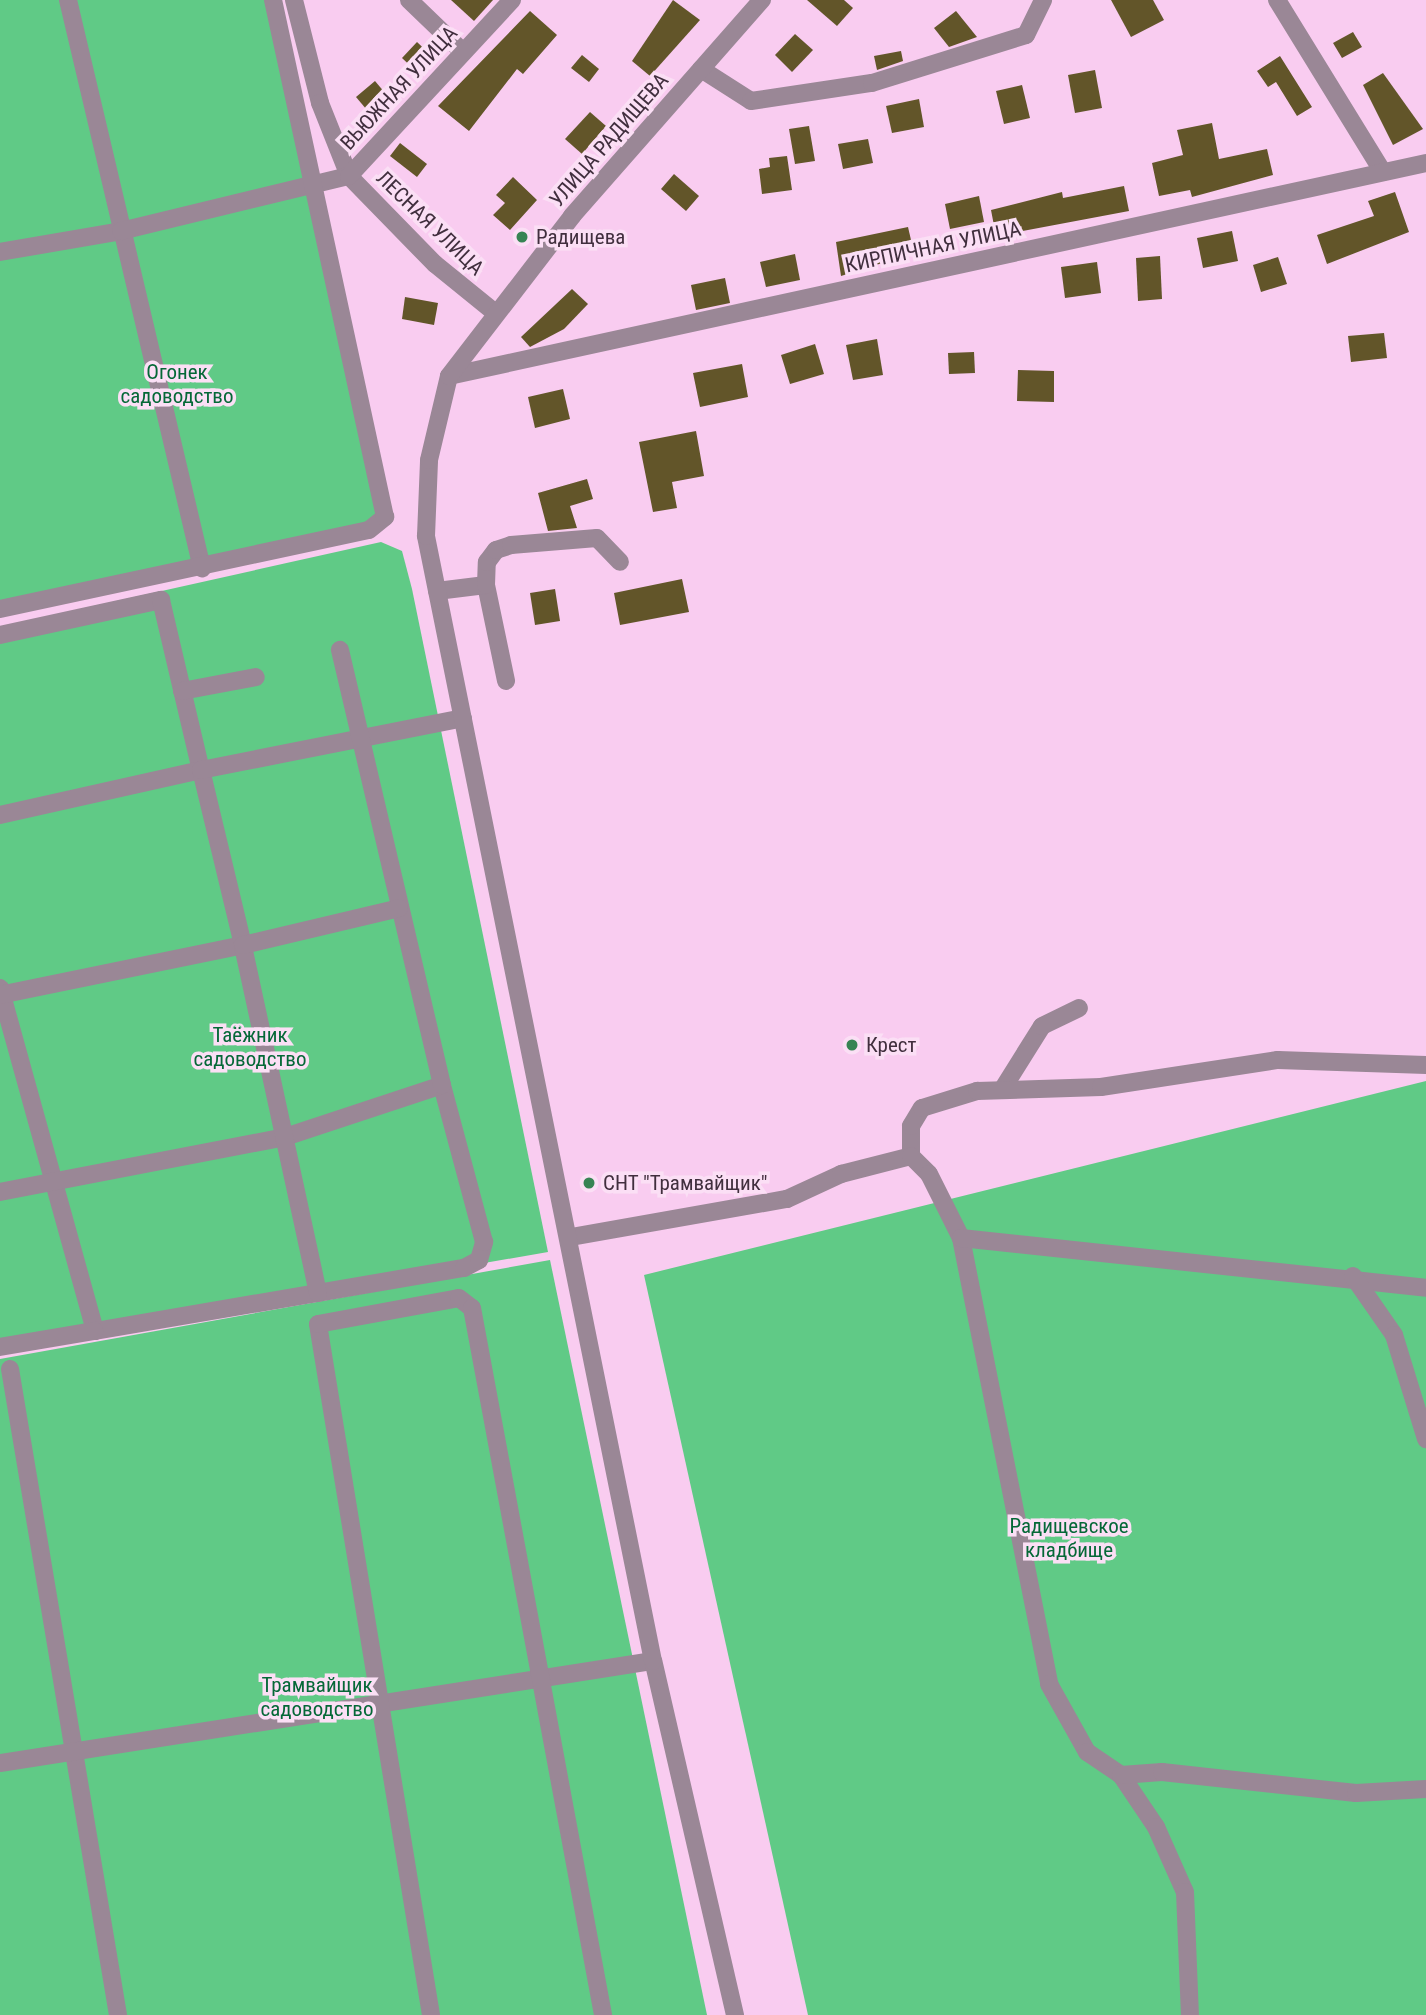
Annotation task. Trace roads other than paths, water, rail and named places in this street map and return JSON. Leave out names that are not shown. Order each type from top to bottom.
[{"type":"street","points":[[68,0],[202,568]]},
{"type":"street","points":[[0,610],[369,530],[385,517],[273,0]]},
{"type":"street","name":"ЛЕСНАЯ УЛИЦА","points":[[294,0],[320,103],[349,176],[435,264],[493,312]]},
{"type":"street","points":[[409,0],[463,52]]},
{"type":"street","name":"ВЬЮЖНАЯ УЛИЦА","points":[[349,176],[512,0]]},
{"type":"street","points":[[701,69],[751,101],[872,83],[1027,35],[1043,0]]},
{"type":"street","points":[[1277,0],[1384,172]]},
{"type":"street","name":"УЛИЦА РАДИЩЕВА","points":[[449,376],[493,312],[760,1]]},
{"type":"street","name":"КИРПИЧНАЯ УЛИЦА","points":[[449,376],[1426,163]]},
{"type":"street","points":[[0,251],[121,231],[349,176]]},
{"type":"street","points":[[449,376],[429,460],[426,537],[571,1237],[653,1661],[735,2015]]},
{"type":"street","points":[[506,681],[486,585],[487,562],[496,550],[511,545],[597,538],[621,562]]},
{"type":"street","points":[[437,591],[486,585]]},
{"type":"street","points":[[0,635],[161,600],[243,945],[318,1293]]},
{"type":"street","points":[[0,1347],[464,1268],[479,1260],[484,1242],[442,1085],[358,739],[340,650]]},
{"type":"street","points":[[182,691],[256,677]]},
{"type":"street","points":[[0,815],[201,770],[463,718]]},
{"type":"street","points":[[95,1331],[57,1179],[0,993],[243,945],[399,908]]},
{"type":"street","points":[[1002,1090],[1042,1027],[1079,1009]]},
{"type":"street","points":[[1190,2015],[1185,1892],[1156,1827],[1121,1775],[1087,1752],[1049,1684],[961,1238],[942,1194],[911,1156],[911,1126],[922,1108],[1002,1090],[1101,1087],[1278,1060],[1426,1065]]},
{"type":"street","points":[[0,1192],[285,1137],[442,1085]]},
{"type":"street","points":[[571,1237],[787,1199],[841,1174],[911,1156]]},
{"type":"street","points":[[961,1238],[1353,1276],[1426,1288]]},
{"type":"street","points":[[1353,1276],[1394,1335],[1426,1439]]},
{"type":"street","points":[[430,2015],[318,1324],[459,1298],[472,1308],[603,2015]]},
{"type":"street","points":[[10,1369],[78,1753],[118,2015]]},
{"type":"street","points":[[0,1763],[380,1707],[653,1661]]},
{"type":"street","points":[[1121,1775],[1162,1772],[1356,1793],[1426,1789]]},
{"type":"place","name":"Радищева","points":[[522,237]]},
{"type":"place","name":"Крест","points":[[852,1045]]},
{"type":"place","name":"СНТ \"Трамвайщик\"","points":[[589,1183]]},
{"type":"park label","name":"Огонек садоводство","points":[[177,384]]},
{"type":"park label","name":"Таёжник садоводство","points":[[250,1047]]},
{"type":"park label","name":"Радищевское кладбище","points":[[1069,1538]]},
{"type":"park label","name":"Трамвайщик садоводство","points":[[317,1697]]}]
